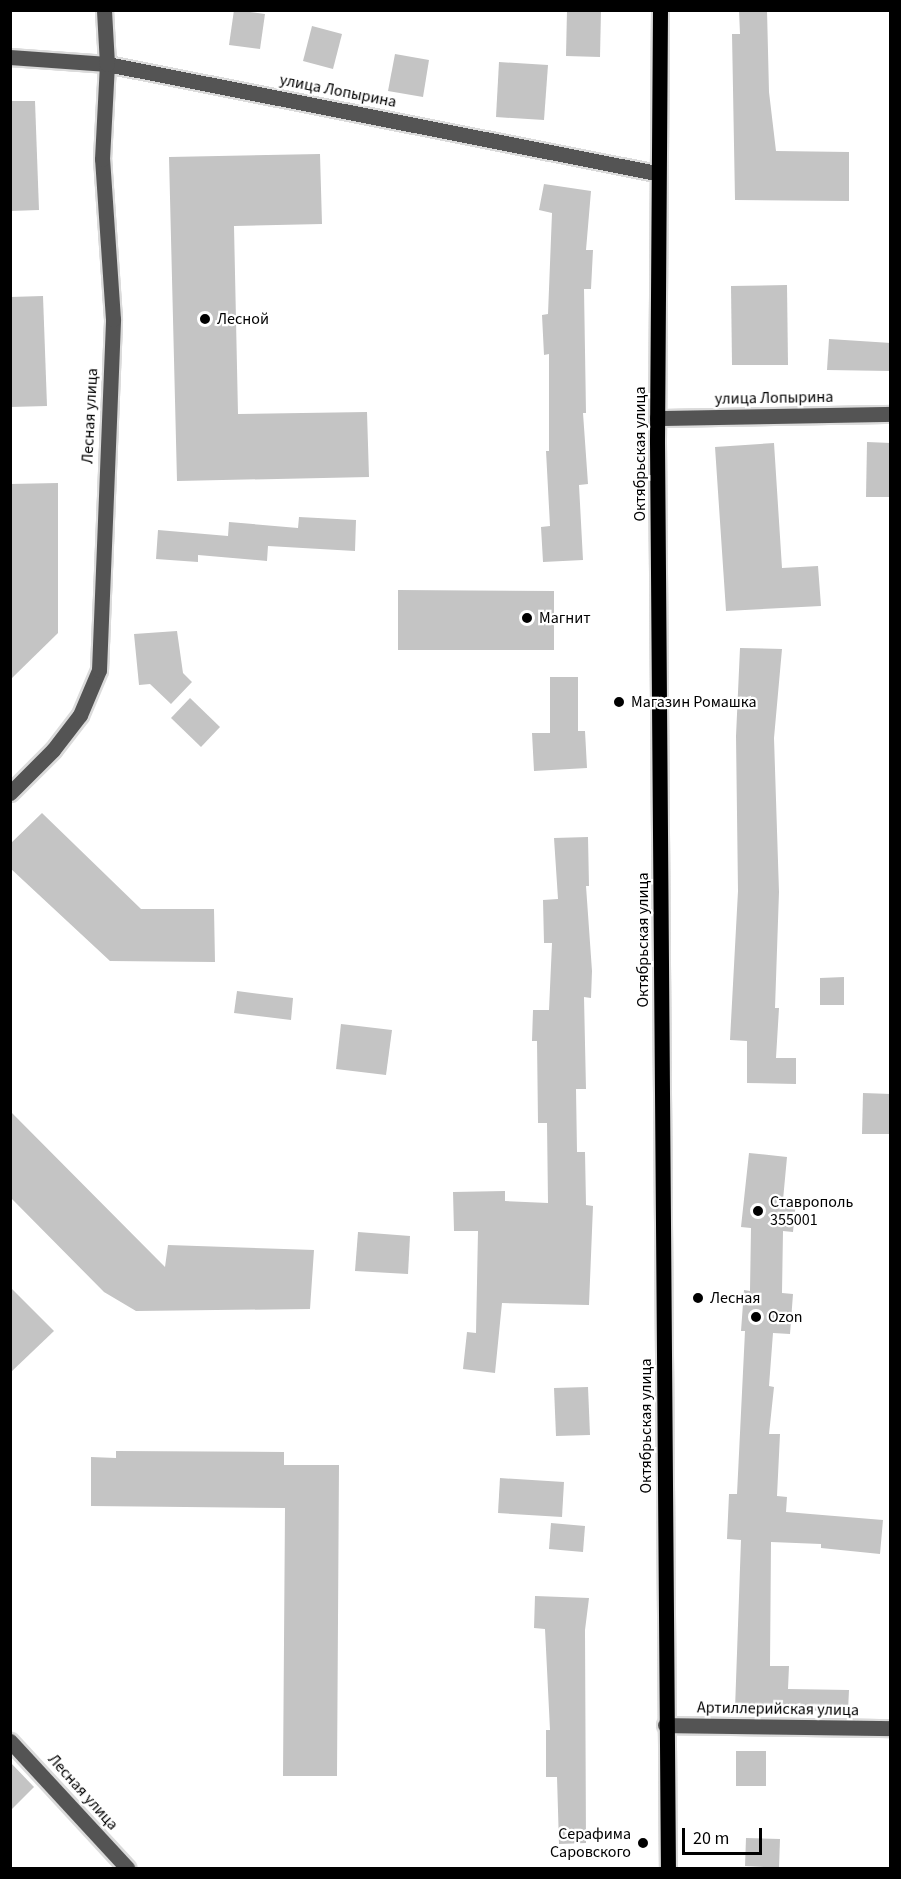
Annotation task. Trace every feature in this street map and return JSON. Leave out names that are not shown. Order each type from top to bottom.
[{"type":"main road","name":"Октябрьская улица","points":[[660,10],[656,173],[657,418],[665,1725],[668,1869]]},
{"type":"street","name":"Лесная улица","points":[[10,793],[53,750],[80,715],[99,670],[113,320],[102,159],[107,64],[104,10]]},
{"type":"street","name":"улица Лопырина","points":[[10,57],[107,64],[656,173]]},
{"type":"street","name":"улица Лопырина","points":[[657,418],[891,414]]},
{"type":"street","name":"Артиллерийская улица","points":[[665,1725],[891,1728]]},
{"type":"street","name":"Лесная улица","points":[[10,1741],[128,1869]]},
{"type":"building","points":[[234,10],[265,14],[260,49],[229,45]]},
{"type":"building","points":[[567,10],[601,10],[600,57],[566,56]]},
{"type":"building","points":[[739,10],[767,10],[769,92],[776,151],[849,152],[849,201],[735,200],[732,34],[740,34]]},
{"type":"building","points":[[312,26],[342,34],[333,69],[303,61]]},
{"type":"building","points":[[395,54],[429,60],[423,97],[388,91]]},
{"type":"building","points":[[499,62],[548,65],[544,120],[496,117]]},
{"type":"building","points":[[10,101],[35,101],[39,210],[10,211]]},
{"type":"building","name":"Лесной","points":[[320,154],[322,224],[234,226],[238,414],[367,412],[369,477],[177,481],[169,157]]},
{"type":"building","points":[[544,184],[591,191],[586,250],[593,250],[591,289],[584,289],[586,413],[583,413],[588,484],[579,485],[583,560],[543,562],[541,527],[550,526],[546,451],[549,451],[549,354],[544,355],[542,315],[548,314],[552,213],[539,210]]},
{"type":"building","points":[[787,285],[788,365],[732,365],[731,286]]},
{"type":"building","points":[[43,296],[47,406],[10,407],[10,297]]},
{"type":"building","points":[[829,339],[891,343],[891,371],[827,370]]},
{"type":"building","points":[[867,442],[891,443],[891,497],[866,497]]},
{"type":"building","points":[[774,443],[782,568],[818,566],[821,606],[726,611],[715,447]]},
{"type":"building","points":[[58,483],[58,633],[10,680],[10,484]]},
{"type":"building","points":[[299,517],[356,520],[355,551],[268,546],[267,561],[198,555],[198,562],[156,559],[158,530],[228,536],[229,522],[298,528]]},
{"type":"building","points":[[398,590],[554,591],[554,650],[398,650]]},
{"type":"building","points":[[177,631],[183,673],[192,682],[171,704],[150,684],[139,685],[134,634]]},
{"type":"building","points":[[740,648],[782,649],[774,738],[779,892],[775,1008],[779,1008],[776,1058],[796,1058],[796,1084],[747,1083],[747,1041],[730,1040],[738,891],[736,736]]},
{"type":"building","points":[[550,677],[578,677],[578,731],[585,731],[587,768],[534,771],[532,733],[550,733]]},
{"type":"building","points":[[190,698],[220,727],[201,747],[171,718]]},
{"type":"building","points":[[42,813],[141,909],[214,909],[215,962],[110,961],[10,868],[10,844]]},
{"type":"building","points":[[588,837],[589,886],[586,886],[592,971],[591,998],[584,997],[586,1089],[576,1089],[577,1152],[585,1152],[586,1205],[593,1206],[589,1305],[502,1303],[495,1373],[463,1369],[467,1332],[476,1333],[478,1231],[454,1231],[453,1192],[505,1191],[505,1201],[548,1203],[547,1123],[538,1123],[537,1041],[532,1041],[533,1010],[549,1010],[552,943],[544,943],[543,900],[558,899],[554,838]]},
{"type":"building","points":[[844,977],[844,1005],[820,1005],[820,978]]},
{"type":"building","points":[[237,991],[293,998],[291,1020],[234,1013]]},
{"type":"building","points":[[341,1024],[392,1030],[386,1075],[336,1069]]},
{"type":"building","points":[[863,1093],[891,1094],[891,1134],[862,1134]]},
{"type":"building","points":[[10,1111],[165,1267],[168,1245],[314,1250],[310,1309],[136,1311],[104,1292],[10,1197]]},
{"type":"building","points":[[749,1153],[787,1157],[783,1200],[796,1201],[793,1232],[783,1231],[782,1293],[793,1294],[790,1334],[773,1333],[769,1386],[774,1387],[769,1434],[780,1434],[777,1496],[787,1497],[786,1512],[883,1520],[880,1554],[821,1548],[821,1544],[771,1542],[770,1666],[789,1666],[788,1689],[849,1690],[848,1711],[735,1709],[741,1540],[727,1539],[729,1494],[737,1494],[745,1331],[741,1331],[744,1290],[750,1291],[751,1228],[741,1227]]},
{"type":"building","points":[[358,1232],[410,1236],[408,1274],[355,1271]]},
{"type":"building","points":[[10,1287],[54,1331],[10,1373]]},
{"type":"building","points":[[588,1387],[590,1435],[556,1436],[554,1388]]},
{"type":"building","points":[[116,1451],[284,1452],[284,1465],[339,1465],[337,1776],[283,1776],[285,1508],[91,1506],[91,1457],[116,1458]]},
{"type":"building","points":[[500,1478],[564,1482],[562,1517],[498,1513]]},
{"type":"building","points":[[551,1523],[585,1526],[583,1552],[549,1549]]},
{"type":"building","points":[[535,1596],[589,1598],[585,1630],[586,1843],[559,1844],[557,1777],[546,1777],[546,1730],[550,1730],[545,1629],[534,1628]]},
{"type":"building","points":[[736,1751],[766,1751],[766,1786],[736,1786]]},
{"type":"building","points":[[10,1762],[34,1787],[10,1811]]},
{"type":"building","points":[[746,1838],[780,1839],[779,1868],[745,1866]]},
{"type":"place","name":"Лесной","points":[[205,319]]},
{"type":"place","name":"Магнит","points":[[527,618]]},
{"type":"place","name":"Магазин Ромашка","points":[[619,702]]},
{"type":"place","name":"Ставрополь 355001","points":[[758,1211]]},
{"type":"place","name":"Лесная","points":[[698,1298]]},
{"type":"place","name":"Ozon","points":[[756,1317]]},
{"type":"place","name":"Серафима Саровского","points":[[643,1843]]}]
